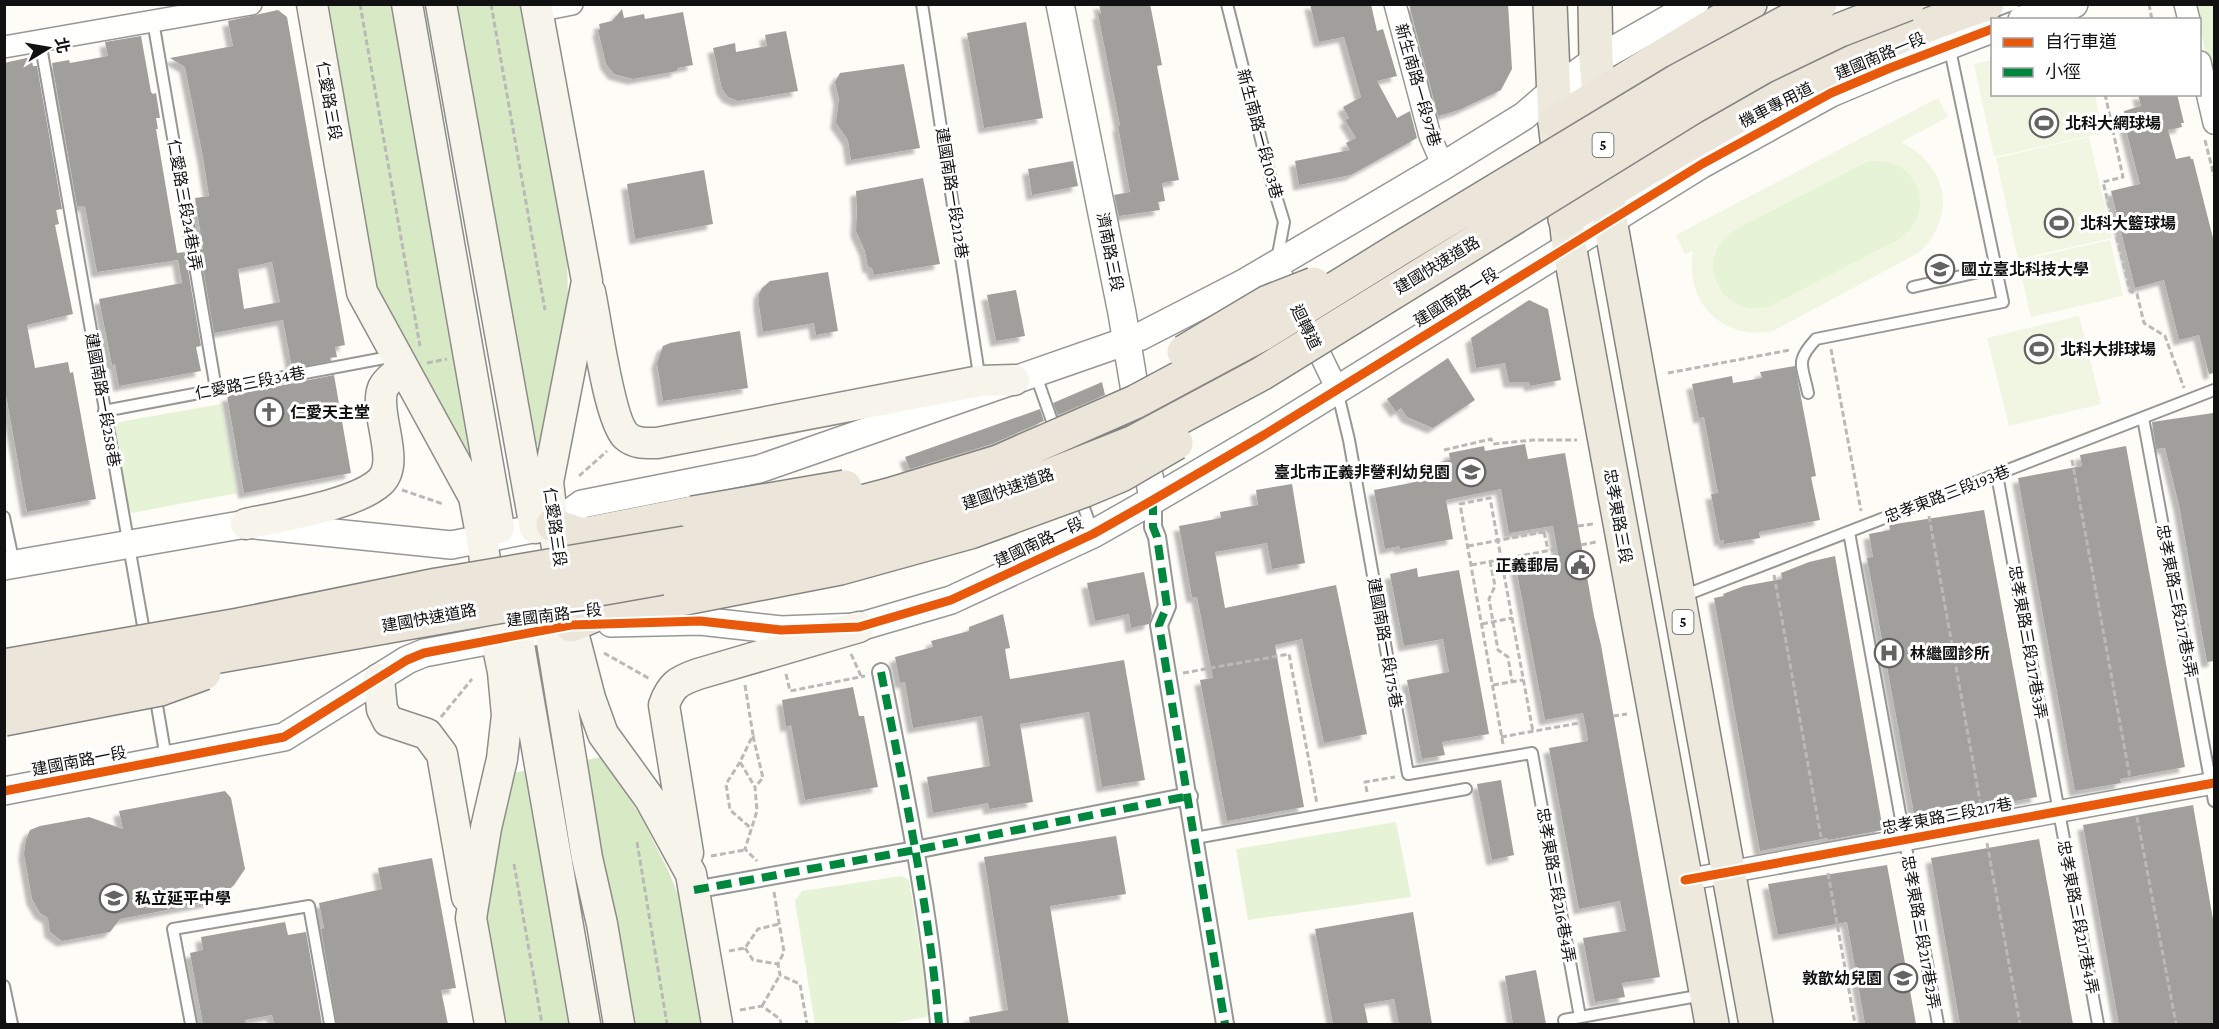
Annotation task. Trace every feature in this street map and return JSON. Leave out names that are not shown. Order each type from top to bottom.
[{"type":"highway","points":[[1554,107],[1599,97],[1634,76],[1703,17],[1750,4]]},
{"type":"highway","name":"建國快速道路","points":[[4,666],[239,625],[437,585],[744,533],[889,495],[998,462],[1135,402],[1262,334],[1677,81],[1820,4]]},
{"type":"highway","name":"建國快速道路","points":[[4,694],[718,568],[885,528],[1016,489],[1134,442],[1261,374],[1763,67],[1840,30],[1907,4]]},
{"type":"highway","points":[[1567,232],[1609,206],[1641,172],[1778,94],[1874,48],[1950,16],[1987,4]]},
{"type":"highway","points":[[544,527],[582,535],[693,513],[870,483],[983,446],[1073,408],[1166,362],[1268,302],[1399,249]]},
{"type":"highway","points":[[560,627],[597,614],[840,568],[970,532],[1085,490],[1121,475],[1224,415],[1312,342]]},
{"type":"highway","points":[[4,646],[237,605],[437,585]]},
{"type":"highway","points":[[4,719],[160,689],[285,644]]},
{"type":"main road","name":"仁愛路三段","points":[[312,4],[362,292],[411,360],[491,537]]},
{"type":"main road","name":"仁愛路三段","points":[[407,4],[507,636],[585,1024]]},
{"type":"main road","name":"仁愛路三段","points":[[441,4],[544,527],[560,627],[587,858],[602,924],[618,1024]]},
{"type":"main road","name":"忠孝東路三段","points":[[1550,4],[1554,107],[1567,232],[1709,1010]]},
{"type":"main road","name":"5","points":[[1594,4],[1596,60],[1609,206],[1756,1024]]},
{"type":"main road","name":"仁愛路三段","points":[[537,8],[587,281],[548,482],[544,527]]},
{"type":"main road","points":[[587,281],[610,403],[624,435],[635,442],[657,443],[980,381],[1025,376]]},
{"type":"main road","points":[[246,524],[356,498],[382,481],[386,474],[388,459],[381,396],[386,384],[411,360]]},
{"type":"main road","name":"仁愛路三段","points":[[560,627],[603,734],[699,873],[729,1017]]},
{"type":"main road","name":"仁愛路三段","points":[[490,1024],[471,918],[486,828],[502,759],[507,715],[503,672],[507,636]]},
{"type":"main road","points":[[699,873],[664,705],[669,690],[683,679],[698,674],[855,640]]},
{"type":"main road","points":[[379,679],[382,710],[388,721],[427,734],[442,754],[471,918]]},
{"type":"street","points":[[4,47],[250,4]]},
{"type":"street","points":[[537,8],[572,4]]},
{"type":"street","name":"濟南路三段","points":[[1060,4],[1127,342],[1153,500]]},
{"type":"street","name":"新生南路一段97巷","points":[[1395,4],[1430,136],[1443,166]]},
{"type":"street","points":[[2028,18],[2074,4]]},
{"type":"street","points":[[9,565],[246,524],[451,545],[544,527],[582,504],[759,469],[1127,342],[1246,282],[1524,116],[1554,107],[1596,60],[1703,17]]},
{"type":"street","name":"建國南路一段","points":[[1609,206],[1702,164],[1831,93],[1949,44],[1991,29]]},
{"type":"street","points":[[2201,70],[2214,123]]},
{"type":"street","name":"建國南路一段","points":[[4,791],[284,737],[407,660],[424,653],[507,636],[560,627],[700,621],[855,640],[951,600],[1093,534],[1153,500],[1337,389],[1567,232]]},
{"type":"street","name":"迴轉道","points":[[1276,264],[1337,389]]},
{"type":"street","points":[[1153,500],[1153,527],[1157,537],[1167,606],[1159,625],[1225,1024]]},
{"type":"street","points":[[881,672],[915,850],[936,989],[939,1024]]},
{"type":"street","name":"忠孝東路三段217巷","points":[[1685,879],[2133,797],[2213,789]]},
{"type":"street","points":[[699,873],[771,876],[1189,796]]},
{"type":"lane","points":[[399,4],[491,537]]},
{"type":"lane","name":"建國南路一段212巷","points":[[922,4],[980,381]]},
{"type":"lane","name":"新生南路一段103巷","points":[[1227,4],[1284,222],[1276,264]]},
{"type":"lane","name":"機車專用道","points":[[1641,172],[1673,161],[1753,116],[1837,75],[1954,25],[2014,4]]},
{"type":"lane","name":"仁愛路三段24巷1弄","points":[[153,21],[216,389]]},
{"type":"lane","name":"建國南路一段258巷","points":[[40,41],[167,760]]},
{"type":"lane","points":[[1808,393],[1801,360],[1803,353],[1816,339],[2003,302],[1949,44]]},
{"type":"lane","points":[[1913,287],[1996,268]]},
{"type":"lane","name":"仁愛路三段34巷","points":[[104,411],[216,389],[411,360]]},
{"type":"lane","points":[[1025,376],[1093,534]]},
{"type":"lane","name":"建國南路一段175巷","points":[[1337,389],[1349,441],[1408,774]]},
{"type":"lane","name":"忠孝東路三段193巷","points":[[1679,598],[2214,390]]},
{"type":"lane","name":"忠孝東路三段217巷5弄","points":[[2144,418],[2213,789]]},
{"type":"lane","name":"忠孝東路三段217巷3弄","points":[[1997,475],[2058,810]]},
{"type":"lane","points":[[4,517],[9,565]]},
{"type":"lane","name":"忠孝東路三段217巷2弄","points":[[1849,532],[1938,1024]]},
{"type":"lane","points":[[507,636],[574,1024]]},
{"type":"lane","name":"忠孝東路三段216巷4弄","points":[[1505,757],[1532,753],[1580,1017]]},
{"type":"lane","points":[[1408,774],[1505,757]]},
{"type":"lane","points":[[1195,838],[1466,789]]},
{"type":"lane","name":"忠孝東路三段217巷4弄","points":[[2058,810],[2098,1024]]},
{"type":"lane","points":[[191,1024],[173,929],[309,906],[330,1024]]},
{"type":"lane","points":[[4,986],[12,1024]]},
{"type":"lane","points":[[1565,1024],[1564,1020],[1580,1017],[1709,1010]]},
{"type":"path","points":[[360,4],[411,360],[454,358]]},
{"type":"path","points":[[491,4],[545,310]]},
{"type":"path","points":[[2105,96],[2123,177],[2103,182],[2130,291],[2137,294],[2144,323],[2165,336],[2188,401]]},
{"type":"path","points":[[1831,346],[1862,516]]},
{"type":"path","points":[[1668,373],[1794,350]]},
{"type":"path","points":[[1444,450],[1491,440],[1493,444],[1533,440],[1577,440]]},
{"type":"path","points":[[2069,447],[2176,1024]]},
{"type":"path","points":[[579,476],[610,448]]},
{"type":"path","points":[[402,489],[443,504]]},
{"type":"path","points":[[1505,757],[1461,504],[1490,498],[1533,732]]},
{"type":"path","points":[[1927,502],[2020,1024]]},
{"type":"path","points":[[1578,526],[1593,524]]},
{"type":"path","points":[[1468,546],[1554,530]]},
{"type":"path","points":[[1545,532],[1548,550]]},
{"type":"path","points":[[1581,545],[1596,542]]},
{"type":"path","points":[[1471,565],[1557,549]]},
{"type":"path","points":[[1490,561],[1495,586],[1489,599],[1498,650],[1508,657],[1512,682]]},
{"type":"path","points":[[1773,574],[1856,1024]]},
{"type":"path","points":[[1482,624],[1512,618]]},
{"type":"path","points":[[855,640],[861,676]]},
{"type":"path","points":[[604,653],[652,680]]},
{"type":"path","points":[[1168,676],[1289,654],[1318,814]]},
{"type":"path","points":[[786,674],[790,691],[881,672]]},
{"type":"path","points":[[434,724],[472,679]]},
{"type":"path","points":[[1492,685],[1523,680]]},
{"type":"path","points":[[744,685],[763,778],[754,787]]},
{"type":"path","points":[[1614,716],[1627,714]]},
{"type":"path","points":[[1502,738],[1585,722]]},
{"type":"path","points":[[752,829],[730,810],[726,783],[740,762],[753,735]]},
{"type":"path","points":[[699,873],[746,849],[757,811],[754,787],[740,762]]},
{"type":"path","points":[[1369,805],[1365,782],[1408,774]]},
{"type":"path","points":[[637,842],[667,1024]]},
{"type":"path","points":[[729,1017],[762,1006],[780,975],[778,964],[784,952],[771,876],[746,849]]},
{"type":"path","points":[[514,864],[542,1024]]},
{"type":"path","points":[[729,951],[745,948],[758,929],[779,924]]},
{"type":"path","points":[[745,948],[753,960],[778,964]]},
{"type":"path","points":[[780,975],[800,984],[807,1024]]},
{"type":"path","points":[[762,1006],[780,1019],[781,1024]]},
{"type":"green space","points":[[324,5],[398,5],[476,454],[468,456],[383,302],[373,279]]},
{"type":"green space","points":[[454,5],[526,5],[567,250],[568,303],[539,445],[531,444]]},
{"type":"green space","points":[[2193,5],[2214,5],[2214,88],[2201,33],[2201,18],[2197,18]]},
{"type":"green space","name":"北科大網球場","points":[[1991,60],[1991,96],[2095,96],[2103,133],[1994,157],[1974,64]]},
{"type":"green space","points":[[1938,98],[1948,117],[1901,142],[1917,152],[1929,164],[1942,192],[1943,207],[1939,222],[1932,237],[1920,252],[1773,331],[1755,333],[1738,330],[1723,324],[1710,314],[1695,286],[1692,269],[1693,251],[1685,254],[1676,235]],"holes":[[[1868,161],[1885,161],[1899,166],[1910,175],[1917,186],[1920,199],[1919,213],[1912,227],[1900,239],[1771,306],[1753,308],[1738,305],[1726,296],[1717,284],[1713,271],[1714,256],[1721,242],[1734,230]]]},
{"type":"green space","points":[[2089,137],[2112,238],[2018,259],[1996,158]]},
{"type":"green space","points":[[1868,161],[1885,161],[1899,166],[1910,175],[1917,186],[1920,199],[1919,213],[1912,227],[1900,239],[1771,306],[1753,308],[1738,305],[1726,296],[1717,284],[1713,271],[1714,256],[1721,242],[1734,230]]},
{"type":"green space","points":[[2110,240],[2123,296],[2031,317],[2018,261]]},
{"type":"green space","points":[[2079,316],[2101,404],[2009,426],[1987,338]]},
{"type":"green space","points":[[221,404],[237,493],[132,513],[128,509],[113,429],[119,422]]},
{"type":"green space","points":[[602,757],[640,815],[668,870],[684,909],[705,1024],[631,1024],[586,760]]},
{"type":"green space","points":[[530,770],[574,1024],[501,1024],[487,934],[490,875],[512,773]]},
{"type":"green space","points":[[1396,822],[1411,897],[1248,920],[1236,849]]},
{"type":"green space","points":[[902,876],[909,880],[930,1012],[927,1017],[887,1024],[815,1024],[795,901],[802,891]]},
{"type":"building","points":[[1099,4],[1150,4],[1162,65],[1157,66],[1179,180],[1162,183],[1165,201],[1158,202],[1160,210],[1119,216],[1114,195],[1130,192],[1118,126],[1120,125],[1098,14],[1101,13]]},
{"type":"building","points":[[1310,4],[1371,4],[1377,31],[1383,29],[1397,76],[1377,81],[1397,118],[1410,111],[1417,138],[1351,175],[1299,185],[1295,161],[1350,150],[1346,143],[1356,138],[1345,120],[1349,118],[1343,107],[1361,97],[1344,37],[1319,42]]},
{"type":"building","points":[[1409,4],[1508,4],[1512,69],[1501,90],[1459,110],[1438,116]]},
{"type":"building","points":[[622,9],[624,18],[644,14],[645,19],[683,12],[693,65],[677,68],[677,71],[633,79],[614,74],[606,64],[598,30],[600,29],[599,24],[612,21]]},
{"type":"building","points":[[278,10],[287,17],[345,345],[335,347],[337,357],[330,358],[331,361],[292,368],[283,320],[214,333],[200,250],[203,249],[195,198],[209,196],[203,157],[185,67],[170,58],[233,46],[228,21]],"holes":[[[272,262],[280,302],[244,309],[238,269]]]},
{"type":"building","points":[[1026,22],[1043,118],[984,128],[967,33]]},
{"type":"building","points":[[786,31],[798,91],[738,101],[728,97],[722,89],[713,48],[735,43],[736,52],[767,46],[765,35]]},
{"type":"building","points":[[141,36],[151,92],[156,93],[160,118],[156,118],[158,129],[156,129],[177,253],[185,252],[201,346],[196,347],[201,371],[119,386],[115,364],[112,365],[99,299],[182,283],[178,260],[97,272],[85,206],[77,206],[52,63],[69,60],[70,63],[108,56],[105,42]]},
{"type":"building","points":[[31,57],[33,66],[37,66],[62,209],[56,210],[59,224],[55,225],[73,314],[27,325],[35,368],[68,362],[70,373],[73,372],[96,499],[27,512],[4,384],[4,63]]},
{"type":"building","points":[[904,64],[920,148],[851,160],[848,140],[836,123],[839,99],[835,82],[840,73]]},
{"type":"building","points":[[2138,96],[2177,96],[2184,123],[2181,123],[2182,127],[2168,130],[2176,159],[2190,156],[2193,159],[2214,242],[2214,373],[2209,374],[2199,335],[2179,340],[2164,280],[2135,288],[2111,191],[2140,184],[2122,114],[2124,111],[2141,106]]},
{"type":"building","points":[[1073,161],[1078,186],[1032,195],[1028,169]]},
{"type":"building","points":[[704,170],[713,224],[635,239],[627,184]]},
{"type":"building","points":[[923,178],[940,264],[874,275],[872,268],[868,267],[865,251],[856,231],[856,191]]},
{"type":"building","points":[[828,272],[838,331],[816,335],[814,323],[763,332],[759,305],[759,294],[762,288],[770,281]]},
{"type":"building","points":[[1016,290],[1025,336],[996,341],[987,295]]},
{"type":"building","points":[[1529,300],[1548,309],[1561,380],[1530,386],[1529,382],[1509,382],[1505,363],[1476,368],[1471,338]]},
{"type":"building","points":[[740,331],[748,388],[663,401],[657,363],[663,346]]},
{"type":"building","points":[[1448,358],[1475,400],[1433,428],[1407,417],[1401,408],[1396,412],[1387,399]]},
{"type":"building","points":[[1795,366],[1816,476],[1811,477],[1820,520],[1759,532],[1760,538],[1724,544],[1724,540],[1720,541],[1711,494],[1718,493],[1704,417],[1699,418],[1692,384],[1732,376],[1733,383],[1762,378],[1760,372]]},
{"type":"building","points":[[334,375],[351,473],[244,493],[227,396]]},
{"type":"building","points":[[1102,382],[1105,395],[1058,415],[1053,403]]},
{"type":"building","points":[[1040,409],[1044,421],[992,444],[910,469],[905,457]]},
{"type":"building","points":[[2213,413],[2214,661],[2207,662],[2179,505],[2165,448],[2156,449],[2152,422]]},
{"type":"building","points":[[1525,444],[1528,459],[1565,453],[1660,977],[1622,983],[1625,997],[1595,1002],[1583,938],[1626,931],[1620,901],[1579,909],[1549,748],[1588,741],[1586,727],[1583,713],[1545,720],[1515,562],[1558,554],[1553,526],[1509,533],[1501,489],[1446,500],[1453,539],[1400,549],[1399,546],[1385,549],[1374,490],[1416,482],[1413,467],[1450,460],[1449,453],[1484,446],[1485,451]]},
{"type":"building","points":[[2126,446],[2185,767],[2120,779],[2121,783],[2075,791],[2018,478],[2082,466],[2080,455]]},
{"type":"building","points":[[1292,484],[1305,563],[1272,569],[1267,543],[1215,552],[1225,608],[1336,585],[1367,734],[1324,743],[1302,639],[1275,645],[1304,807],[1227,821],[1200,680],[1213,678],[1197,597],[1192,597],[1179,526],[1221,518],[1220,512],[1258,505],[1256,490]]},
{"type":"building","points":[[1984,510],[2037,797],[1915,819],[1867,558],[1873,557],[1869,534],[1890,530],[1889,525]]},
{"type":"building","points":[[1835,556],[1883,830],[1760,851],[1714,598],[1724,596],[1723,594],[1744,586],[1782,579],[1781,573],[1809,562]]},
{"type":"building","points":[[1417,568],[1418,577],[1459,570],[1489,734],[1442,742],[1445,755],[1422,759],[1407,680],[1449,672],[1443,639],[1404,646],[1390,574]]},
{"type":"building","points":[[1144,572],[1152,614],[1149,624],[1131,628],[1129,614],[1095,621],[1087,583]]},
{"type":"building","points":[[1003,614],[1010,648],[1005,649],[1010,679],[1124,660],[1145,780],[1102,787],[1089,712],[1020,724],[1033,802],[989,809],[988,803],[933,813],[927,777],[990,766],[982,716],[913,728],[905,682],[900,683],[895,657],[933,647],[931,641],[969,631],[969,627]]},
{"type":"building","points":[[853,687],[859,716],[864,716],[878,787],[805,800],[791,725],[786,727],[782,700]]},
{"type":"building","points":[[1501,780],[1514,855],[1492,860],[1477,784]]},
{"type":"building","points":[[225,791],[231,798],[245,869],[234,885],[223,895],[209,902],[120,919],[110,932],[62,941],[50,932],[48,918],[40,913],[32,899],[24,854],[30,830],[89,817],[123,829],[119,811]]},
{"type":"building","points":[[2193,805],[2214,925],[2214,1024],[2119,1024],[2083,825]]},
{"type":"building","points":[[1116,836],[1126,894],[1050,906],[1069,1024],[970,1024],[969,1017],[1008,1010],[984,857]]},
{"type":"building","points":[[2039,839],[2073,1024],[1960,1024],[1931,858]]},
{"type":"building","points":[[432,858],[456,988],[441,990],[448,1024],[337,1024],[321,929],[324,928],[319,903],[382,889],[378,868]]},
{"type":"building","points":[[1887,865],[1916,1024],[1865,1024],[1847,922],[1778,935],[1768,884]]},
{"type":"building","points":[[1413,912],[1432,1024],[1399,1024],[1394,999],[1364,1004],[1368,1024],[1333,1024],[1315,929]]},
{"type":"building","points":[[285,922],[288,935],[306,932],[322,1024],[274,1024],[272,1015],[245,1020],[246,1024],[203,1024],[190,953],[203,950],[201,937]]},
{"type":"building","points":[[1536,970],[1546,1024],[1513,1024],[1505,976]]},
{"type":"marked path","points":[[1153,500],[1153,527],[1157,537],[1167,606],[1159,625],[1225,1024]]},
{"type":"marked path","points":[[881,672],[922,892],[939,1024]]},
{"type":"marked path","points":[[694,890],[915,850],[1189,796]]},
{"type":"cycle path","points":[[4,791],[284,737],[407,660],[424,653],[571,625],[700,621],[781,630],[859,627],[951,600],[1093,534],[1153,500],[1264,435],[1702,164],[1831,93],[1991,29]]},
{"type":"cycle path","points":[[1685,880],[2214,783]]},
{"type":"place","name":"北科大網球場","points":[[2044,123]]},
{"type":"place","name":"北科大籃球場","points":[[2059,223]]},
{"type":"place","name":"國立臺北科技大學","points":[[1940,269]]},
{"type":"place","name":"北科大排球場","points":[[2039,349]]},
{"type":"place","name":"仁愛天主堂","points":[[269,412]]},
{"type":"place","name":"臺北市正義非營利幼兒園","points":[[1471,472]]},
{"type":"place","name":"正義郵局","points":[[1580,565]]},
{"type":"place","name":"林繼國診所","points":[[1889,653]]},
{"type":"place","name":"私立延平中學","points":[[114,898]]},
{"type":"place","name":"敦歆幼兒園","points":[[1903,978]]}]
